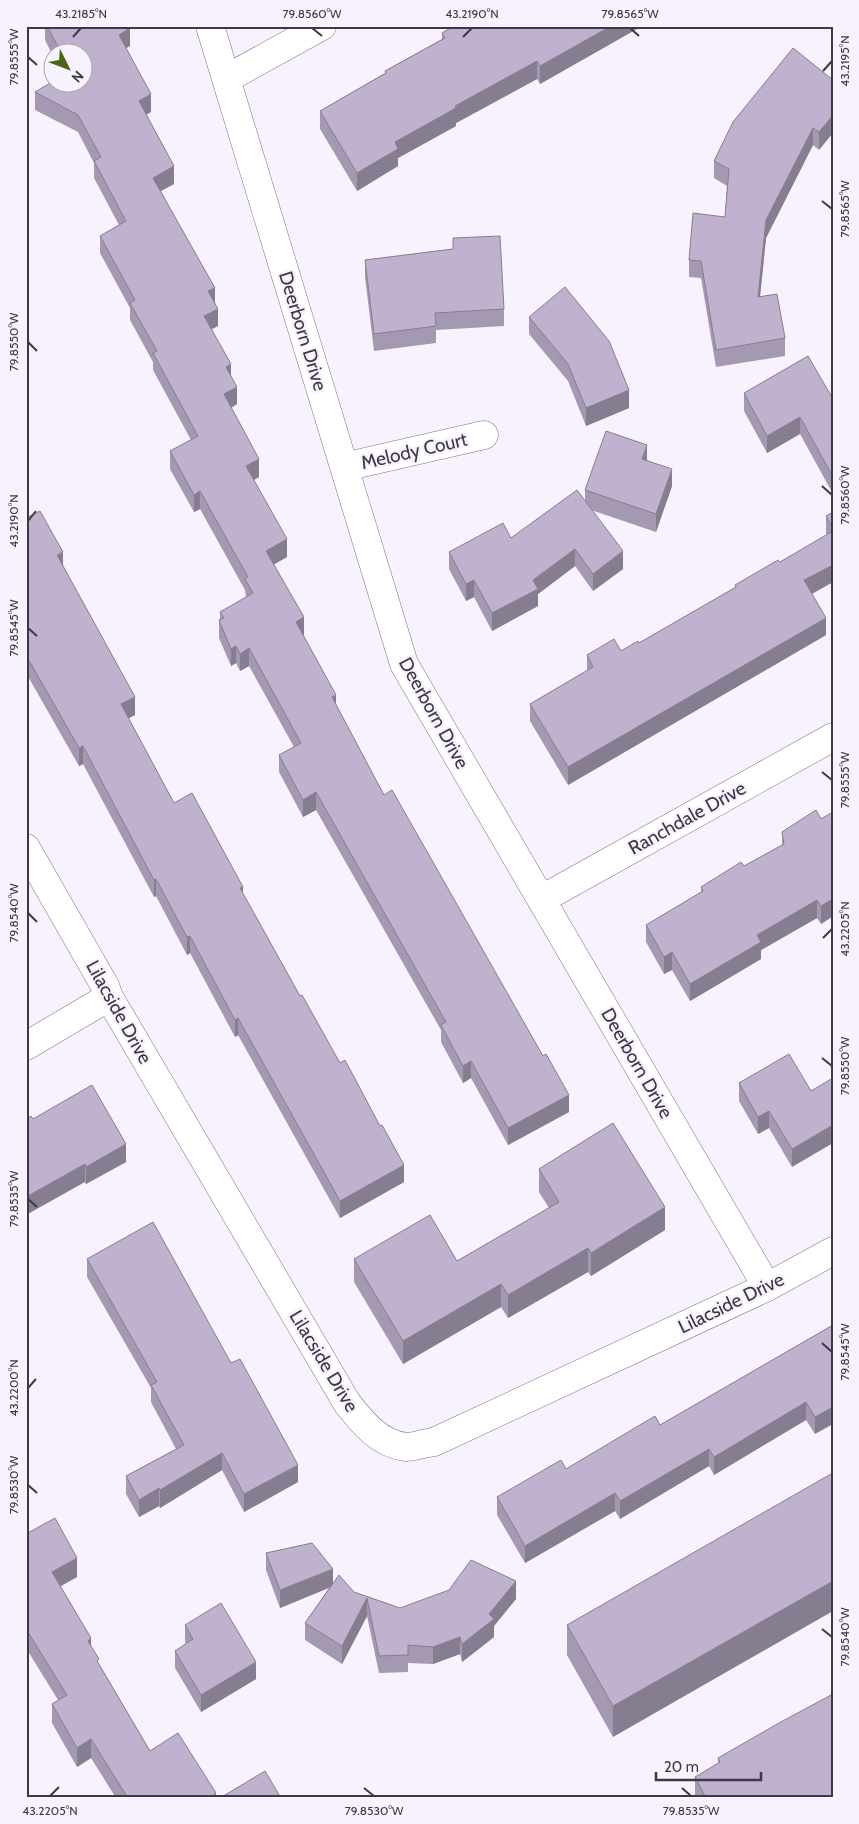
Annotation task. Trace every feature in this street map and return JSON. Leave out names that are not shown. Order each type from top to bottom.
[{"type":"street","name":"Deerborn Drive","points":[[210,26],[404,664],[767,1287]]},
{"type":"street","points":[[226,80],[322,26]]},
{"type":"street","name":"Melody Court","points":[[344,467],[484,436]]},
{"type":"street","name":"Ranchdale Drive","points":[[542,899],[833,737]]},
{"type":"street","name":"Lilacside Drive","points":[[26,848],[105,986],[109,997],[347,1402],[364,1424],[382,1439],[407,1447],[434,1442],[767,1287],[833,1251]]},
{"type":"street","points":[[26,1046],[109,997]]},
{"type":"building","points":[[47,26],[129,26],[130,28],[119,35],[151,94],[139,101],[174,166],[153,178],[215,288],[208,291],[218,309],[204,316],[231,364],[226,367],[237,387],[224,394],[259,459],[246,466],[287,539],[266,551],[304,617],[296,622],[336,695],[332,697],[384,795],[392,790],[543,1056],[546,1054],[569,1095],[508,1128],[471,1061],[463,1066],[441,1025],[446,1022],[316,792],[303,800],[279,755],[301,743],[249,648],[240,654],[236,646],[231,649],[219,620],[224,618],[220,612],[253,593],[245,579],[248,577],[200,491],[194,495],[170,451],[198,436],[153,353],[157,351],[130,303],[135,300],[100,236],[126,221],[94,161],[101,157],[78,115],[35,92],[42,88],[42,92],[92,92],[92,42],[56,42]]},
{"type":"building","points":[[454,26],[611,26],[540,66],[537,61],[455,106],[456,108],[395,142],[398,149],[357,173],[320,111],[386,73],[385,71],[445,38],[442,33]]},
{"type":"building","points":[[793,48],[833,80],[833,115],[819,132],[813,128],[766,220],[758,297],[777,294],[785,338],[716,350],[701,261],[689,260],[693,213],[725,217],[729,169],[714,161],[733,122]]},
{"type":"building","points":[[500,236],[504,309],[435,313],[436,326],[374,334],[365,260],[453,249],[453,238]]},
{"type":"building","points":[[565,287],[609,341],[629,390],[586,408],[568,364],[529,317]]},
{"type":"building","points":[[808,356],[833,399],[833,477],[800,417],[767,436],[744,393]]},
{"type":"building","points":[[606,431],[647,445],[642,459],[672,469],[656,514],[585,490]]},
{"type":"building","points":[[577,490],[623,551],[593,574],[575,549],[533,580],[538,589],[492,613],[474,580],[466,584],[449,552],[503,523],[511,538]]},
{"type":"building","points":[[40,511],[63,552],[57,555],[135,697],[121,704],[174,803],[192,793],[243,887],[240,888],[300,996],[302,995],[340,1063],[345,1060],[380,1126],[382,1125],[404,1165],[340,1201],[238,1018],[235,1020],[190,936],[187,937],[156,879],[154,880],[83,746],[79,748],[26,655],[26,518]]},
{"type":"building","points":[[833,512],[833,528],[826,516]]},
{"type":"building","points":[[833,531],[833,565],[804,580],[826,618],[568,767],[530,704],[593,667],[587,655],[614,639],[621,651],[638,641],[639,643],[736,587],[735,585],[778,560],[780,562]]},
{"type":"building","points":[[816,810],[821,819],[833,812],[833,899],[821,906],[817,900],[757,935],[761,942],[690,984],[672,952],[664,957],[646,925],[703,891],[701,887],[741,862],[744,866],[784,844],[782,832]]},
{"type":"building","points":[[789,1054],[811,1091],[833,1078],[833,1125],[792,1149],[769,1111],[758,1117],[739,1083]]},
{"type":"building","points":[[92,1085],[126,1144],[86,1167],[85,1164],[26,1197],[26,1119],[31,1116],[33,1119]]},
{"type":"building","points":[[613,1123],[665,1207],[591,1253],[588,1248],[508,1295],[501,1284],[403,1341],[354,1259],[430,1215],[457,1261],[559,1202],[539,1169]]},
{"type":"building","points":[[153,1222],[231,1363],[240,1359],[298,1465],[244,1494],[222,1453],[160,1490],[159,1488],[139,1500],[126,1476],[184,1445],[151,1385],[157,1382],[87,1259]]},
{"type":"building","points":[[833,1325],[833,1407],[815,1417],[806,1402],[714,1457],[709,1449],[620,1501],[615,1493],[525,1546],[497,1497],[561,1460],[566,1469],[655,1416],[660,1425]]},
{"type":"building","points":[[831,1474],[833,1476],[833,1581],[613,1706],[567,1625]]},
{"type":"building","points":[[55,1518],[77,1558],[52,1572],[91,1638],[88,1641],[99,1659],[97,1661],[150,1751],[178,1733],[216,1793],[209,1798],[128,1798],[91,1739],[77,1748],[52,1704],[67,1695],[26,1629],[26,1534]]},
{"type":"building","points":[[312,1543],[333,1569],[280,1590],[266,1553]]},
{"type":"building","points":[[471,1560],[516,1581],[489,1614],[494,1619],[462,1644],[460,1637],[433,1647],[408,1645],[408,1655],[379,1656],[367,1598],[342,1646],[305,1623],[339,1575],[354,1592],[400,1608],[449,1590]]},
{"type":"building","points":[[221,1603],[256,1662],[201,1695],[175,1651],[193,1639],[185,1625]]},
{"type":"building","points":[[833,1694],[833,1794],[827,1798],[706,1798],[695,1777],[720,1762],[718,1758]]},
{"type":"building","points":[[265,1771],[281,1798],[220,1798]]}]
